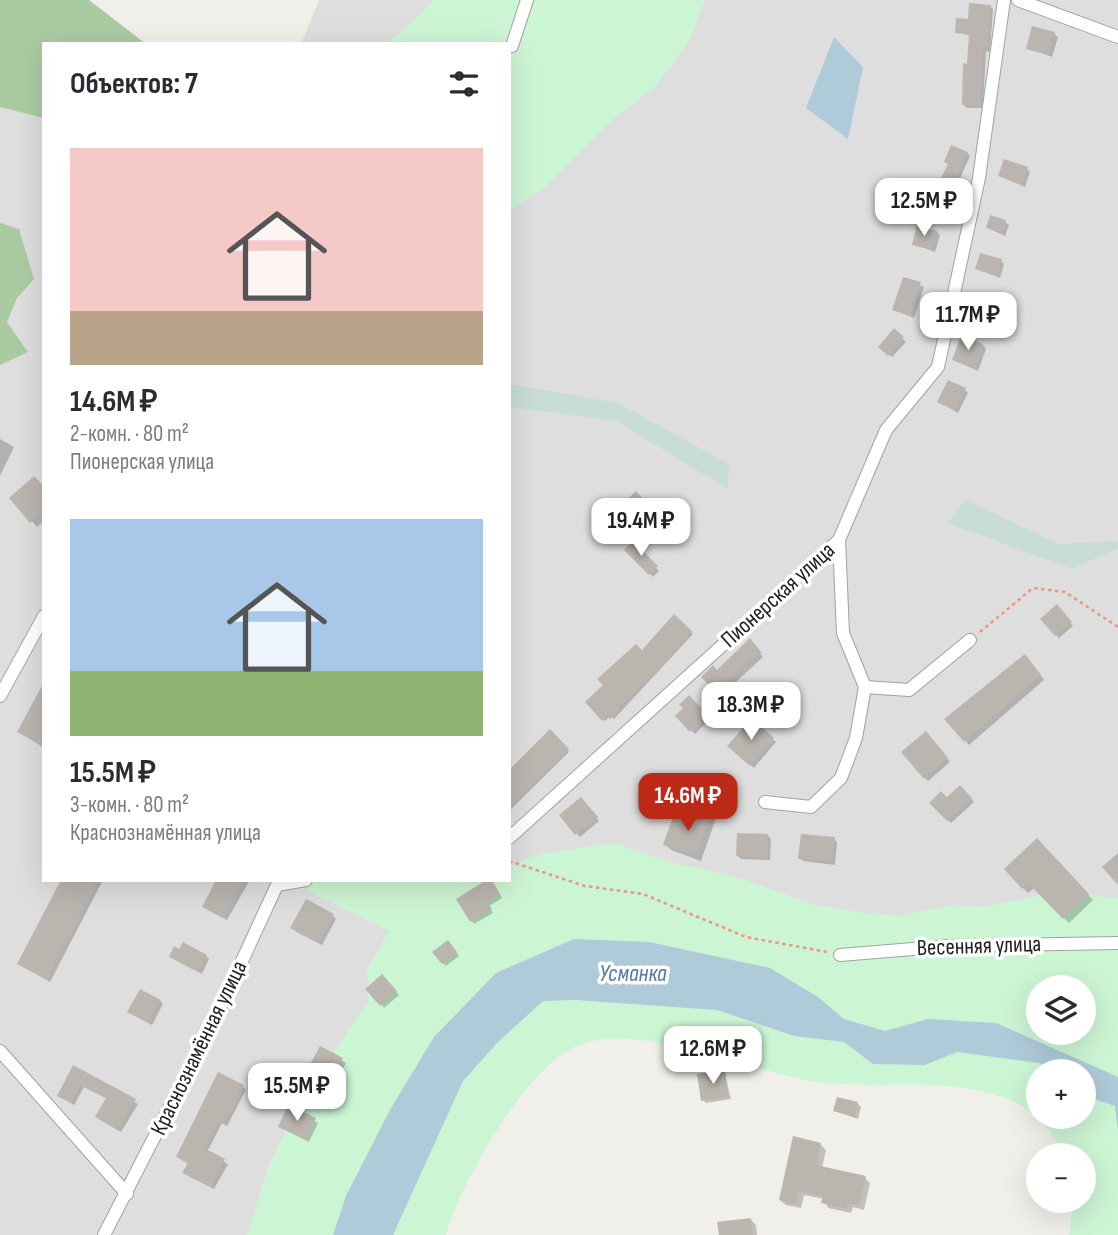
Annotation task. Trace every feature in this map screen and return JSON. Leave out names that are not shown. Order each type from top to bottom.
[{"type":"street","points":[[512,46],[527,0]]},
{"type":"street","name":"Пионерская улица","points":[[511,836],[839,540],[886,430],[938,367],[979,178],[1004,0]]},
{"type":"street","points":[[1018,0],[1118,37]]},
{"type":"street","points":[[765,802],[811,807],[841,778],[856,738],[865,687],[843,633],[839,540]]},
{"type":"street","points":[[0,696],[42,620]]},
{"type":"street","points":[[865,687],[909,690],[970,640]]},
{"type":"street","name":"Краснознамённая улица","points":[[104,1235],[218,1013],[277,885],[294,882]]},
{"type":"street","name":"Весенняя улица","points":[[840,955],[949,946],[1118,943]]},
{"type":"street","points":[[0,1051],[127,1194]]},
{"type":"path","points":[[970,640],[1033,588],[1065,592],[1118,627]]},
{"type":"path","points":[[511,861],[584,886],[643,894],[746,937],[840,955]]},
{"type":"shaded area","points":[[319,0],[1118,0],[1118,948],[564,883],[316,1235],[0,1235],[0,85],[42,87],[42,882],[511,882],[511,42],[302,42]]},
{"type":"shaded area","points":[[511,384],[618,403],[729,464],[728,489],[614,420],[511,407]]},
{"type":"shaded area","points":[[965,500],[1059,544],[1118,541],[1118,548],[1072,569],[948,523]]},
{"type":"green space","points":[[0,0],[89,0],[143,42],[42,42],[42,118],[0,107]]},
{"type":"green space","points":[[433,0],[705,0],[689,41],[657,85],[611,121],[545,187],[511,210],[511,42],[388,42]]},
{"type":"green space","points":[[0,223],[19,229],[34,279],[17,298],[7,322],[28,352],[0,365]]},
{"type":"green space","points":[[615,843],[666,861],[740,878],[812,904],[899,916],[951,905],[981,907],[1058,892],[1118,898],[1118,1235],[1069,1235],[1072,1213],[1096,1213],[1096,1143],[1057,1143],[1047,1129],[1096,1129],[1096,1059],[1026,1059],[1026,1108],[1005,1098],[957,1087],[811,1081],[663,1043],[604,1039],[579,1045],[559,1056],[518,1100],[465,1186],[446,1235],[247,1235],[268,1167],[299,1103],[368,1001],[369,983],[366,972],[389,931],[308,891],[308,882],[511,882],[511,867],[524,859],[552,852]]},
{"type":"water","points":[[834,37],[863,67],[848,139],[806,108]]},
{"type":"water","name":"Усманка","points":[[574,939],[649,942],[770,968],[818,997],[844,1019],[885,1031],[928,1019],[996,1023],[1026,1036],[1026,1045],[1046,1045],[1077,1059],[1026,1059],[1026,1061],[957,1052],[925,1065],[873,1064],[844,1042],[794,1036],[717,1010],[576,1000],[543,1001],[498,1042],[463,1081],[393,1235],[333,1235],[346,1196],[391,1108],[434,1037],[496,973]]},
{"type":"water","name":"Усманка","points":[[1096,1067],[1118,1077],[1118,1131],[1115,1106],[1096,1099]]},
{"type":"building","points":[[969,3],[991,5],[988,49],[983,49],[980,106],[962,105],[963,63],[967,64],[969,34],[955,33],[956,18],[968,19]]},
{"type":"building","points":[[1032,26],[1055,32],[1049,55],[1026,49]]},
{"type":"building","points":[[951,145],[968,152],[946,201],[933,195],[948,164],[944,162]]},
{"type":"building","points":[[1004,159],[1028,167],[1022,185],[998,176]]},
{"type":"building","points":[[990,215],[1006,220],[1002,233],[986,228]]},
{"type":"building","points":[[917,225],[937,231],[932,250],[912,245]]},
{"type":"building","points":[[980,253],[1002,259],[997,276],[975,269]]},
{"type":"building","points":[[903,277],[921,282],[911,316],[892,310]]},
{"type":"building","points":[[894,328],[904,337],[888,356],[878,347]]},
{"type":"building","points":[[961,336],[983,344],[975,369],[952,360]]},
{"type":"building","points":[[948,380],[966,388],[955,411],[937,402]]},
{"type":"building","points":[[34,476],[42,484],[42,513],[30,523],[9,498]]},
{"type":"building","points":[[636,491],[659,516],[642,532],[619,507]]},
{"type":"building","points":[[633,541],[658,566],[649,575],[624,550]]},
{"type":"building","points":[[1057,604],[1072,622],[1055,636],[1040,619]]},
{"type":"building","points":[[674,614],[692,631],[659,670],[618,708],[620,710],[610,719],[607,716],[602,721],[585,702],[603,685],[597,679],[636,644],[642,650]]},
{"type":"building","points":[[750,638],[762,653],[747,662],[717,693],[701,677],[713,665],[717,670]]},
{"type":"building","points":[[1025,654],[1041,675],[964,742],[944,719]]},
{"type":"building","points":[[42,686],[42,738],[39,744],[17,732]]},
{"type":"building","points":[[689,695],[708,715],[690,732],[675,716],[683,708],[679,705]]},
{"type":"building","points":[[752,718],[774,738],[750,766],[727,746]]},
{"type":"building","points":[[550,729],[569,749],[511,806],[511,768]]},
{"type":"building","points":[[926,731],[948,758],[924,779],[901,752]]},
{"type":"building","points":[[960,785],[972,798],[947,821],[929,803],[941,791],[947,797]]},
{"type":"building","points":[[581,797],[598,817],[575,835],[559,815]]},
{"type":"building","points":[[700,807],[712,811],[695,856],[663,845],[673,817],[694,825]]},
{"type":"building","points":[[737,833],[768,834],[767,858],[736,856]]},
{"type":"building","points":[[801,834],[835,837],[832,862],[798,859]]},
{"type":"building","points":[[1037,838],[1089,894],[1063,919],[1028,883],[1022,889],[1004,869]]},
{"type":"building","points":[[1118,853],[1118,885],[1102,867]]},
{"type":"building","points":[[60,882],[97,882],[47,980],[17,964]]},
{"type":"building","points":[[215,882],[241,882],[223,918],[202,907]]},
{"type":"building","points":[[483,882],[493,882],[500,895],[487,902],[492,909],[470,922],[456,899]]},
{"type":"building","points":[[306,899],[334,914],[318,943],[290,928]]},
{"type":"building","points":[[448,940],[457,952],[442,964],[432,952]]},
{"type":"building","points":[[183,942],[207,955],[198,972],[169,957],[174,946],[179,949]]},
{"type":"building","points":[[382,974],[397,991],[380,1006],[365,989]]},
{"type":"building","points":[[140,989],[161,1000],[148,1023],[127,1012]]},
{"type":"building","points":[[320,1046],[343,1058],[330,1082],[307,1070]]},
{"type":"building","points":[[73,1065],[136,1099],[118,1130],[95,1117],[106,1098],[80,1085],[71,1103],[57,1096]]},
{"type":"building","points":[[725,1070],[729,1097],[701,1101],[697,1074]]},
{"type":"building","points":[[218,1072],[244,1085],[223,1124],[218,1121],[204,1148],[225,1159],[211,1187],[182,1173],[188,1163],[176,1157]]},
{"type":"building","points":[[837,1097],[858,1102],[855,1117],[833,1111]]},
{"type":"building","points":[[288,1105],[316,1118],[306,1140],[278,1127]]},
{"type":"building","points":[[793,1136],[821,1143],[816,1165],[866,1176],[859,1205],[848,1203],[846,1209],[821,1203],[823,1196],[799,1191],[796,1204],[779,1200]]},
{"type":"building","points":[[751,1218],[753,1235],[719,1235],[717,1222]]}]
